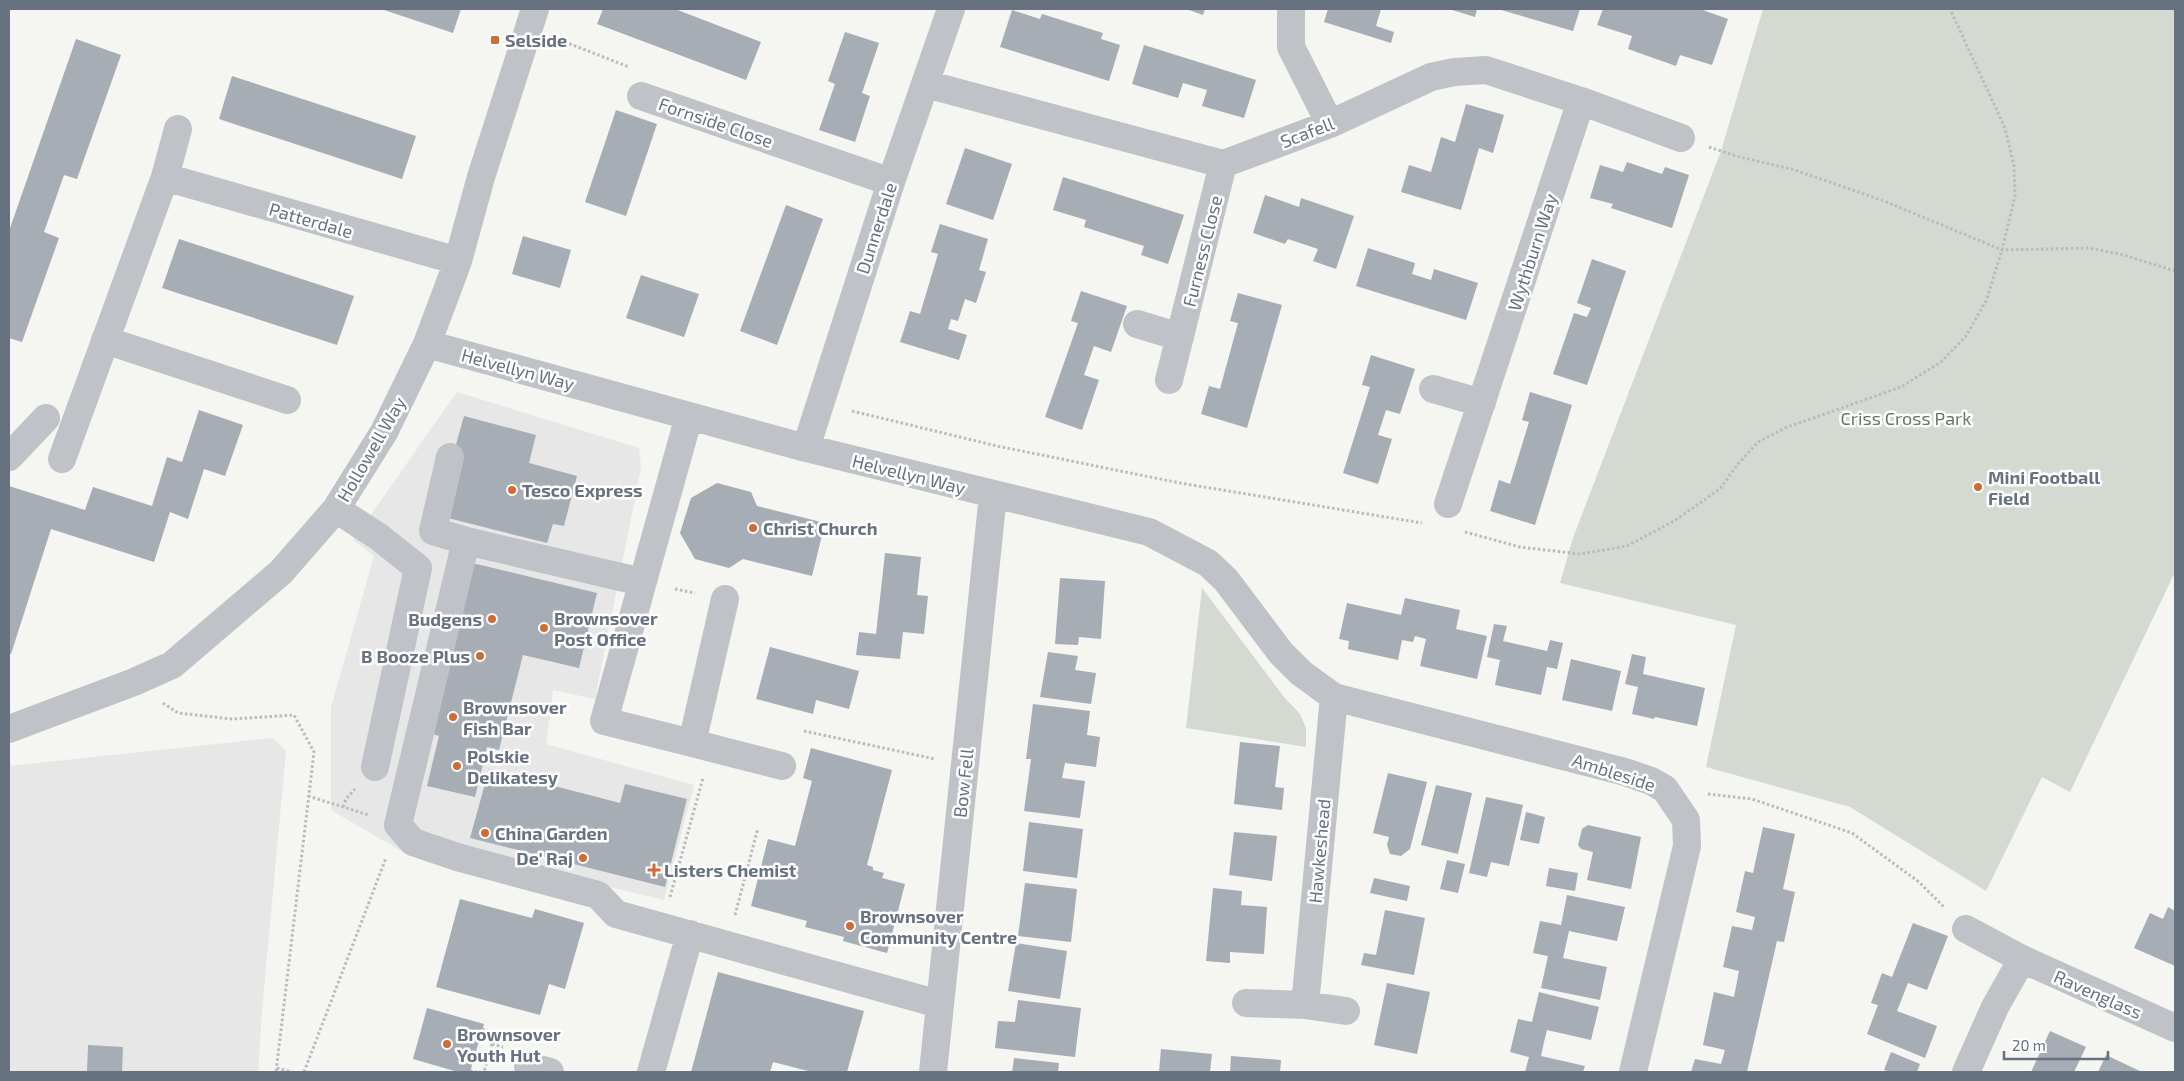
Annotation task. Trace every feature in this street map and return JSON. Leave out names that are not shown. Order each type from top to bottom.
[{"type":"street","name":"Hollowell Way","points":[[9,729],[134,682],[172,665],[281,572],[336,508],[384,432],[428,344],[458,261],[481,177],[535,9]]},
{"type":"street","name":"Dunnerdale","points":[[806,448],[891,182],[951,9]]},
{"type":"street","points":[[1291,9],[1291,47],[1330,124]]},
{"type":"street","name":"Scafell","points":[[1223,164],[1330,124],[1432,78],[1454,72],[1486,70],[1581,101],[1681,138]]},
{"type":"street","points":[[926,84],[1223,164]]},
{"type":"street","name":"Fornside Close","points":[[641,96],[891,182]]},
{"type":"street","name":"Wythburn Way","points":[[1448,504],[1581,101]]},
{"type":"street","points":[[62,459],[165,177],[178,130]]},
{"type":"street","name":"Furness Close","points":[[1169,380],[1223,164]]},
{"type":"street","name":"Patterdale","points":[[165,177],[458,261]]},
{"type":"street","points":[[1137,324],[1180,337]]},
{"type":"street","points":[[105,340],[287,400]]},
{"type":"street","name":"Helvellyn Way","points":[[428,344],[806,448],[1149,532],[1201,559],[1226,580],[1281,653],[1301,673],[1334,697]]},
{"type":"street","points":[[1432,390],[1482,403]]},
{"type":"street","points":[[9,457],[38,415],[72,429]]},
{"type":"street","points":[[689,416],[604,721],[782,766]]},
{"type":"street","points":[[450,457],[433,531],[466,542],[642,582]]},
{"type":"street","name":"Bow Fell","points":[[934,1072],[939,1004],[994,495]]},
{"type":"street","points":[[336,508],[379,537],[418,568],[375,767]]},
{"type":"street","points":[[466,542],[398,825],[413,842],[457,857],[598,894],[616,914],[939,1004]]},
{"type":"street","points":[[701,745],[725,599]]},
{"type":"street","name":"Ambleside","points":[[1334,697],[1625,772],[1651,781],[1665,789],[1686,820],[1687,846],[1633,1072]]},
{"type":"street","name":"Hawkeshead","points":[[1305,1005],[1334,697]]},
{"type":"street","name":"Ravenglass","points":[[1966,929],[2022,959],[2175,1028]]},
{"type":"street","points":[[651,1072],[690,934]]},
{"type":"street","points":[[1966,1072],[1995,1007],[2022,959]]},
{"type":"street","points":[[1246,1003],[1305,1005],[1346,1011]]},
{"type":"path","points":[[1460,530],[1520,547],[1580,554],[1627,546],[1674,521],[1720,489],[1737,465],[1758,442],[1785,428],[1901,387],[1941,362],[1966,336],[1986,301],[2002,250],[2015,196],[2014,166],[2005,128],[1950,9]]},
{"type":"path","name":"Fornside Close","points":[[560,40],[629,66],[641,96]]},
{"type":"path","points":[[1681,138],[1736,156],[1795,170],[1884,200],[2002,250],[2089,248],[2124,255],[2175,271]]},
{"type":"path","points":[[819,404],[997,446],[1180,482],[1428,524]]},
{"type":"path","points":[[642,582],[725,599]]},
{"type":"path","points":[[134,682],[178,713],[232,719],[294,715],[314,752],[277,1070],[292,1072]]},
{"type":"path","points":[[804,731],[965,765]]},
{"type":"path","points":[[662,926],[701,745]]},
{"type":"path","points":[[1665,789],[1752,799],[1852,833],[1919,882],[1966,929]]},
{"type":"path","points":[[304,1072],[398,825],[308,796]]},
{"type":"path","points":[[727,945],[758,828]]},
{"type":"path","points":[[482,1029],[495,1033],[484,1072]]},
{"type":"path","points":[[470,1071],[476,1072]]},
{"type":"shaded area","points":[[457,392],[639,448],[641,468],[595,699],[553,690],[546,744],[694,785],[664,900],[610,887],[604,903],[408,855],[331,810],[331,707],[374,556],[353,540]]},
{"type":"shaded area","points":[[273,738],[286,751],[258,1072],[9,1072],[9,766]]},
{"type":"green space","name":"Criss Cross Park","points":[[1763,9],[2175,9],[2175,572],[2070,792],[2042,777],[1986,891],[1850,807],[1706,767],[1736,625],[1560,583],[1573,538],[1721,151]]},
{"type":"green space","points":[[1202,588],[1284,697],[1300,714],[1306,728],[1306,747],[1186,728]]},
{"type":"building","points":[[381,9],[461,9],[453,33]]},
{"type":"building","points":[[603,9],[675,9],[761,42],[746,80],[597,24]]},
{"type":"building","points":[[1186,9],[1205,9],[1203,15]]},
{"type":"building","points":[[1328,9],[1381,9],[1376,26],[1394,32],[1391,43],[1324,22]]},
{"type":"building","points":[[1449,9],[1477,9],[1475,17]]},
{"type":"building","points":[[1498,9],[1580,9],[1573,31]]},
{"type":"building","points":[[1603,9],[1700,9],[1728,19],[1712,65],[1680,55],[1676,66],[1628,49],[1632,36],[1597,25]]},
{"type":"building","points":[[1012,10],[1040,19],[1042,14],[1103,33],[1101,39],[1120,45],[1109,81],[1000,47]]},
{"type":"building","points":[[845,32],[879,43],[862,93],[870,96],[855,142],[819,130],[835,84],[828,81]]},
{"type":"building","points":[[76,39],[121,55],[77,179],[64,175],[44,232],[59,238],[22,342],[9,338],[9,231]]},
{"type":"building","points":[[1144,45],[1256,80],[1244,118],[1202,106],[1207,90],[1183,83],[1178,98],[1132,84]]},
{"type":"building","points":[[232,76],[416,136],[402,179],[219,119]]},
{"type":"building","points":[[1466,104],[1504,115],[1493,153],[1479,148],[1461,210],[1401,192],[1409,165],[1431,172],[1441,137],[1455,142]]},
{"type":"building","points":[[616,110],[657,124],[626,216],[585,202]]},
{"type":"building","points":[[965,148],[1012,164],[993,220],[946,204]]},
{"type":"building","points":[[1627,162],[1662,174],[1665,167],[1689,175],[1672,228],[1611,208],[1613,204],[1590,198],[1600,165],[1623,172]]},
{"type":"building","points":[[1063,177],[1184,215],[1168,264],[1141,255],[1144,246],[1084,227],[1086,220],[1053,210]]},
{"type":"building","points":[[1265,195],[1299,207],[1301,198],[1354,216],[1336,269],[1313,261],[1318,249],[1288,239],[1285,244],[1253,233]]},
{"type":"building","points":[[786,205],[823,219],[777,345],[740,331]]},
{"type":"building","points":[[940,224],[988,239],[979,270],[986,272],[976,303],[965,299],[958,321],[951,319],[948,329],[967,335],[959,360],[900,342],[910,311],[920,314],[938,254],[931,252]]},
{"type":"building","points":[[523,236],[571,250],[560,288],[512,274]]},
{"type":"building","points":[[179,239],[354,296],[337,345],[162,288]]},
{"type":"building","points":[[1368,248],[1415,263],[1412,274],[1431,280],[1434,269],[1478,283],[1466,320],[1356,286]]},
{"type":"building","points":[[1592,259],[1626,271],[1587,385],[1553,374],[1574,313],[1587,317],[1591,308],[1577,303]]},
{"type":"building","points":[[641,275],[699,294],[684,337],[626,318]]},
{"type":"building","points":[[1081,291],[1127,306],[1111,352],[1094,346],[1084,375],[1099,380],[1082,430],[1045,417],[1078,323],[1071,321]]},
{"type":"building","points":[[1238,293],[1282,305],[1247,428],[1201,414],[1209,386],[1220,389],[1238,323],[1230,321]]},
{"type":"building","points":[[1371,355],[1415,369],[1400,414],[1386,410],[1378,435],[1392,439],[1378,484],[1343,473],[1370,387],[1362,385]]},
{"type":"building","points":[[1530,392],[1572,405],[1535,525],[1490,511],[1499,480],[1510,484],[1529,422],[1522,420]]},
{"type":"building","points":[[199,410],[243,425],[225,476],[204,469],[188,519],[170,512],[154,562],[51,529],[11,654],[9,653],[9,486],[85,510],[93,487],[152,506],[167,457],[182,462]]},
{"type":"building","name":"Tesco Express","points":[[464,416],[536,435],[529,463],[577,476],[564,526],[553,524],[547,543],[444,517],[462,450],[455,448]]},
{"type":"building","name":"Christ Church","points":[[717,483],[751,492],[757,506],[825,523],[812,576],[743,559],[729,568],[695,559],[680,533],[691,498]]},
{"type":"building","points":[[885,553],[921,557],[917,595],[928,596],[924,634],[903,632],[900,659],[856,655],[859,632],[876,634]]},
{"type":"building","points":[[468,562],[597,593],[579,668],[523,655],[499,750],[487,747],[475,797],[427,786],[439,736],[427,732]]},
{"type":"building","points":[[1060,578],[1105,581],[1101,639],[1079,637],[1078,645],[1055,644]]},
{"type":"building","points":[[1405,598],[1460,610],[1456,629],[1487,636],[1477,679],[1420,666],[1426,639],[1415,636],[1413,642],[1402,640],[1398,660],[1348,649],[1349,641],[1339,639],[1347,603],[1401,615]]},
{"type":"building","points":[[1494,624],[1507,626],[1503,641],[1547,651],[1550,640],[1563,643],[1557,669],[1547,667],[1541,695],[1495,685],[1500,660],[1487,657]]},
{"type":"building","points":[[770,647],[859,671],[849,709],[816,700],[813,714],[756,699]]},
{"type":"building","points":[[1048,652],[1078,656],[1075,670],[1096,673],[1091,704],[1040,697]]},
{"type":"building","points":[[1632,654],[1646,657],[1643,674],[1705,688],[1697,726],[1632,714],[1638,687],[1625,684]]},
{"type":"building","points":[[1571,659],[1621,671],[1612,711],[1562,700]]},
{"type":"building","points":[[1033,704],[1090,711],[1087,735],[1100,737],[1096,767],[1065,763],[1062,778],[1085,781],[1080,818],[1024,811],[1031,759],[1026,759]]},
{"type":"building","points":[[1240,742],[1280,746],[1275,787],[1284,788],[1282,810],[1234,804]]},
{"type":"building","points":[[811,748],[892,770],[867,865],[873,867],[873,870],[884,873],[882,878],[905,884],[887,953],[843,941],[844,937],[805,927],[807,921],[751,906],[768,839],[795,846],[812,781],[803,778]]},
{"type":"building","points":[[489,769],[620,803],[625,784],[687,799],[665,887],[470,838]]},
{"type":"building","points":[[1388,773],[1427,782],[1410,849],[1401,856],[1390,854],[1387,845],[1389,837],[1373,833]]},
{"type":"building","points":[[1436,785],[1472,793],[1458,854],[1421,845]]},
{"type":"building","points":[[1486,797],[1523,805],[1509,866],[1491,862],[1487,877],[1469,873]]},
{"type":"building","points":[[1526,812],[1545,817],[1539,844],[1520,840]]},
{"type":"building","points":[[1029,822],[1083,829],[1077,878],[1023,871]]},
{"type":"building","points":[[1588,825],[1641,837],[1631,889],[1587,880],[1593,852],[1581,849],[1578,845],[1582,829]]},
{"type":"building","points":[[1763,827],[1795,834],[1783,889],[1795,892],[1784,942],[1777,941],[1747,1072],[1691,1072],[1695,1059],[1721,1064],[1725,1050],[1703,1045],[1714,992],[1734,997],[1739,971],[1723,967],[1732,926],[1752,930],[1755,917],[1736,912],[1745,871],[1753,873]]},
{"type":"building","points":[[1234,832],[1277,836],[1272,881],[1229,875]]},
{"type":"building","points":[[1447,860],[1465,864],[1458,893],[1440,889]]},
{"type":"building","points":[[1549,868],[1578,873],[1575,891],[1546,886]]},
{"type":"building","points":[[1374,878],[1410,886],[1407,901],[1370,893]]},
{"type":"building","points":[[1025,883],[1077,889],[1071,942],[1018,936]]},
{"type":"building","points":[[1213,888],[1242,891],[1241,905],[1267,907],[1264,954],[1230,952],[1230,963],[1206,961]]},
{"type":"building","points":[[1567,895],[1625,907],[1617,941],[1569,931],[1563,958],[1607,967],[1600,1000],[1541,988],[1548,956],[1533,953],[1540,921],[1561,925]]},
{"type":"building","points":[[460,899],[532,918],[535,909],[584,923],[565,989],[549,984],[540,1015],[436,987]]},
{"type":"building","points":[[2168,907],[2175,911],[2175,966],[2134,948],[2150,913],[2163,919]]},
{"type":"building","points":[[1385,910],[1425,918],[1414,975],[1361,965],[1364,953],[1376,955]]},
{"type":"building","points":[[1913,923],[1948,936],[1927,990],[1908,983],[1897,1011],[1937,1026],[1925,1058],[1867,1034],[1878,1005],[1871,1003],[1882,973],[1892,977]]},
{"type":"building","points":[[1016,943],[1067,951],[1060,999],[1008,991]]},
{"type":"building","points":[[718,972],[864,1011],[847,1072],[812,1072],[773,1062],[770,1072],[691,1072]]},
{"type":"building","points":[[1387,983],[1430,992],[1417,1054],[1374,1045]]},
{"type":"building","points":[[1539,992],[1599,1007],[1591,1040],[1547,1030],[1544,1042],[1541,1056],[1585,1066],[1583,1072],[1525,1072],[1529,1057],[1510,1052],[1518,1019],[1532,1022]]},
{"type":"building","points":[[1018,1000],[1081,1008],[1075,1057],[995,1048],[998,1021],[1015,1022]]},
{"type":"building","name":"Brownsover Youth Hut","points":[[427,1008],[484,1024],[470,1072],[458,1072],[413,1059]]},
{"type":"building","points":[[2050,1031],[2086,1047],[2074,1072],[2031,1072]]},
{"type":"building","points":[[88,1045],[123,1047],[122,1072],[87,1072]]},
{"type":"building","points":[[1161,1049],[1212,1054],[1210,1072],[1159,1072]]},
{"type":"building","points":[[1891,1052],[1920,1064],[1917,1072],[1891,1072],[1884,1070]]},
{"type":"building","points":[[2106,1055],[2142,1072],[2098,1072]]},
{"type":"building","points":[[1231,1056],[1281,1060],[1280,1072],[1230,1072]]},
{"type":"building","points":[[1014,1058],[1059,1063],[1058,1072],[1012,1072]]},
{"type":"place","name":"Selside","points":[[495,40]]},
{"type":"place","name":"Mini Football Field","points":[[1978,487]]},
{"type":"place","name":"Tesco Express","points":[[512,490]]},
{"type":"place","name":"Christ Church","points":[[753,528]]},
{"type":"place","name":"Budgens","points":[[492,619]]},
{"type":"place","name":"Brownsover Post Office","points":[[544,628]]},
{"type":"place","name":"B Booze Plus","points":[[480,656]]},
{"type":"place","name":"Brownsover Fish Bar","points":[[453,717]]},
{"type":"place","name":"Polskie Delikatesy","points":[[457,766]]},
{"type":"place","name":"China Garden","points":[[485,833]]},
{"type":"place","name":"De' Raj","points":[[583,858]]},
{"type":"place","name":"Listers Chemist","points":[[654,870]]},
{"type":"place","name":"Brownsover Community Centre","points":[[850,926]]},
{"type":"place","name":"Brownsover Youth Hut","points":[[447,1044]]}]
